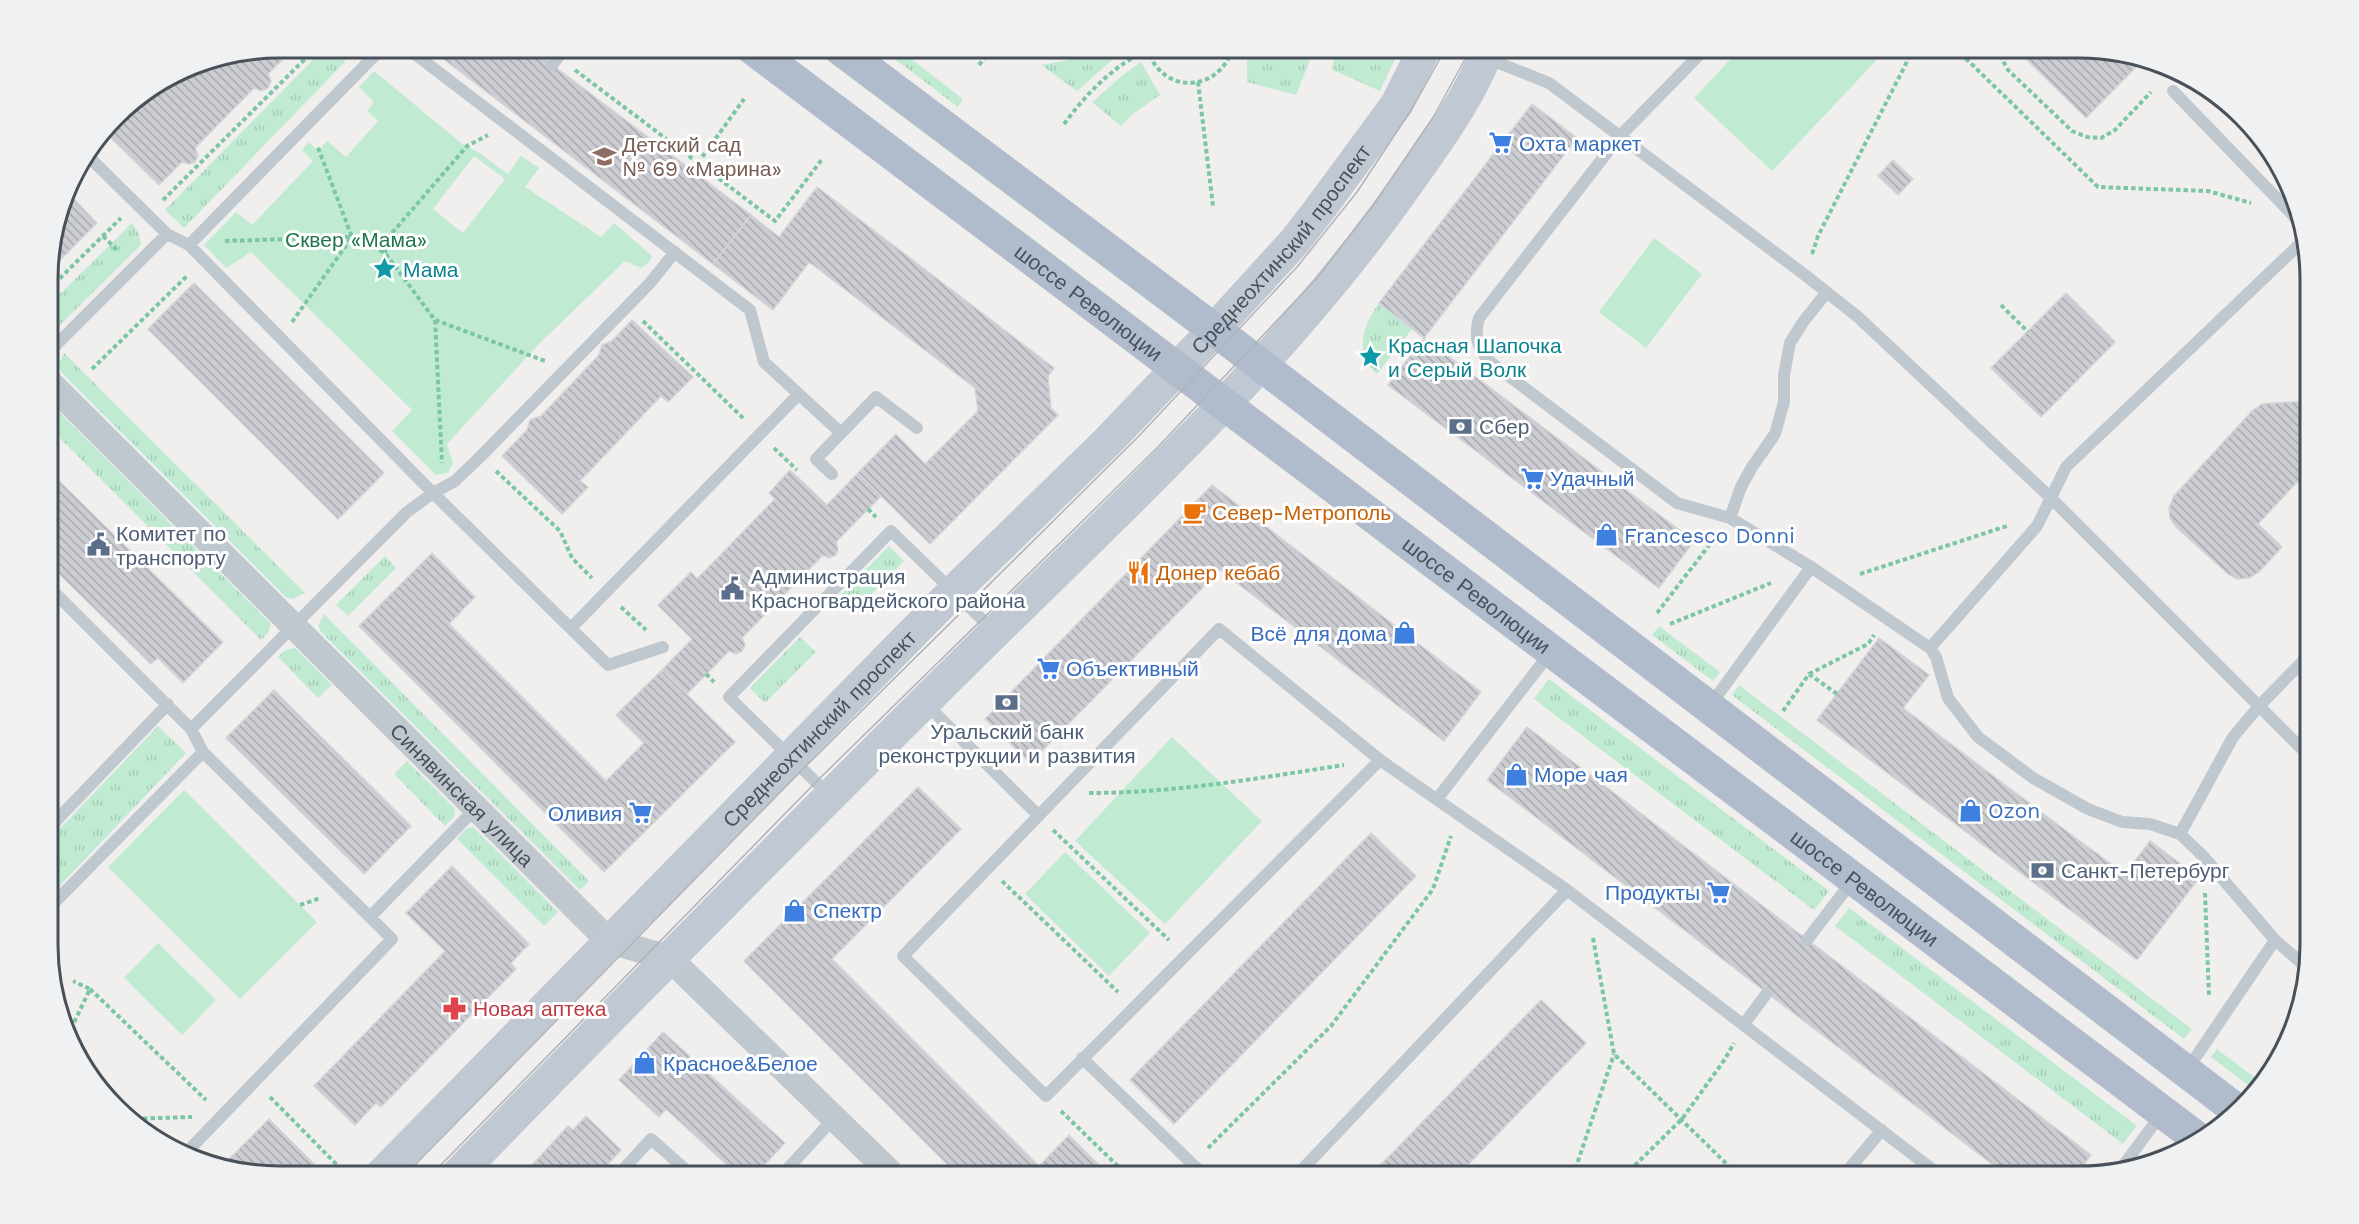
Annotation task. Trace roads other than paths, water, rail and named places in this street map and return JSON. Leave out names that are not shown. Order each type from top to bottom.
[{"type":"main road","name":"шоссе Революции","points":[[765,58],[2192,1135]]},
{"type":"main road","points":[[856,58],[2231,1106]]},
{"type":"main road","name":"Среднеохтинский проспект","points":[[390,1166],[953,592],[1108,441],[1214,330],[1295,241],[1319,210],[1397,104],[1420,58]]},
{"type":"main road","points":[[466,1166],[830,796],[1141,490],[1261,366],[1390,209],[1447,128],[1484,58]]},
{"type":"street","name":"Синявинская улица","points":[[58,391],[609,941],[669,958],[884,1166]]},
{"type":"lane","points":[[189,245],[372,58]]},
{"type":"lane","points":[[422,58],[512,120],[750,310],[764,362],[841,433]]},
{"type":"lane","points":[[1497,58],[1549,83],[1827,292],[1926,379],[2051,498],[2300,747]]},
{"type":"lane","points":[[1696,58],[1620,136],[1479,318],[1475,333],[1478,348],[1489,361],[1677,503],[1730,518],[1811,567],[1930,648],[1936,657],[1948,698],[1978,737],[2024,771],[2088,809],[2122,822],[2151,824],[2180,834],[2203,856],[2275,940],[2300,962]]},
{"type":"lane","points":[[2173,91],[2290,212]]},
{"type":"lane","points":[[93,161],[167,234],[189,245],[438,490],[608,665],[663,647]]},
{"type":"lane","points":[[58,343],[167,234]]},
{"type":"lane","points":[[1930,648],[2037,526],[2066,467],[2298,246]]},
{"type":"lane","points":[[191,729],[407,512],[455,481],[650,283],[675,252]]},
{"type":"lane","points":[[1730,518],[1741,487],[1752,466],[1775,434],[1784,402],[1784,375],[1790,344],[1803,322],[1827,292]]},
{"type":"lane","points":[[571,628],[799,394]]},
{"type":"lane","points":[[832,474],[816,459],[876,397],[917,428]]},
{"type":"lane","points":[[830,796],[729,697],[891,531],[995,632]]},
{"type":"lane","points":[[1708,708],[1811,567]]},
{"type":"lane","points":[[58,596],[168,704],[191,729],[203,752],[392,939],[191,1147]]},
{"type":"lane","points":[[1380,760],[1046,1096],[903,956],[1219,629],[1380,760],[1567,890],[1928,1166]]},
{"type":"lane","points":[[1437,799],[1551,651]]},
{"type":"lane","points":[[2180,834],[2233,737],[2260,705],[2300,664]]},
{"type":"lane","points":[[924,702],[1039,816]]},
{"type":"lane","points":[[58,819],[168,704]]},
{"type":"lane","points":[[58,899],[203,752]]},
{"type":"lane","points":[[370,917],[476,808]]},
{"type":"lane","points":[[1807,940],[1853,880]]},
{"type":"lane","points":[[1305,1166],[1567,890]]},
{"type":"lane","points":[[2186,1071],[2275,940]]},
{"type":"lane","points":[[1744,1024],[1767,993]]},
{"type":"lane","points":[[1082,1058],[1194,1166]]},
{"type":"lane","points":[[2128,1160],[2163,1112]]},
{"type":"lane","points":[[790,1166],[834,1118]]},
{"type":"lane","points":[[1851,1166],[1882,1130]]},
{"type":"lane","points":[[626,1166],[651,1139],[682,1166]]},
{"type":"tram line","points":[[414,1166],[803,769],[1138,437],[1297,267],[1357,192],[1413,107],[1440,58]]},
{"type":"tram line","points":[[440,1166],[816,782],[1157,448],[1317,278],[1372,207],[1434,116],[1466,58]]},
{"type":"place","name":"Охта маркет","points":[[1501,143]]},
{"type":"place","name":"Детский сад № 69 «Марина»","points":[[604,156]]},
{"type":"place","name":"Мама","points":[[385,269]]},
{"type":"place","name":"Красная Шапочка и Серый Волк","points":[[1370,357]]},
{"type":"place","name":"Сбер","points":[[1461,426]]},
{"type":"place","name":"Удачный","points":[[1532,478]]},
{"type":"place","name":"Север-Метрополь","points":[[1194,512]]},
{"type":"place","name":"Francesco Donni","points":[[1606,535]]},
{"type":"place","name":"Комитет по транспорту","points":[[98,545]]},
{"type":"place","name":"Донер кебаб","points":[[1138,572]]},
{"type":"place","name":"Администрация Красногвардейского района","points":[[733,588]]},
{"type":"place","name":"Всё для дома","points":[[1405,633]]},
{"type":"place","name":"Объективный","points":[[1048,668]]},
{"type":"place","name":"Уральский банк реконструкции и развития","points":[[1007,703]]},
{"type":"place","name":"Море чая","points":[[1516,774]]},
{"type":"place","name":"Ozon","points":[[1970,810]]},
{"type":"place","name":"Оливия","points":[[640,813]]},
{"type":"place","name":"Санкт-Петербург","points":[[2043,870]]},
{"type":"place","name":"Продукты","points":[[1718,892]]},
{"type":"place","name":"Спектр","points":[[795,910]]},
{"type":"place","name":"Новая аптека","points":[[455,1008]]},
{"type":"place","name":"Красное&Белое","points":[[645,1063]]},
{"type":"park label","name":"Сквер «Мама»","points":[[356,239]]}]
